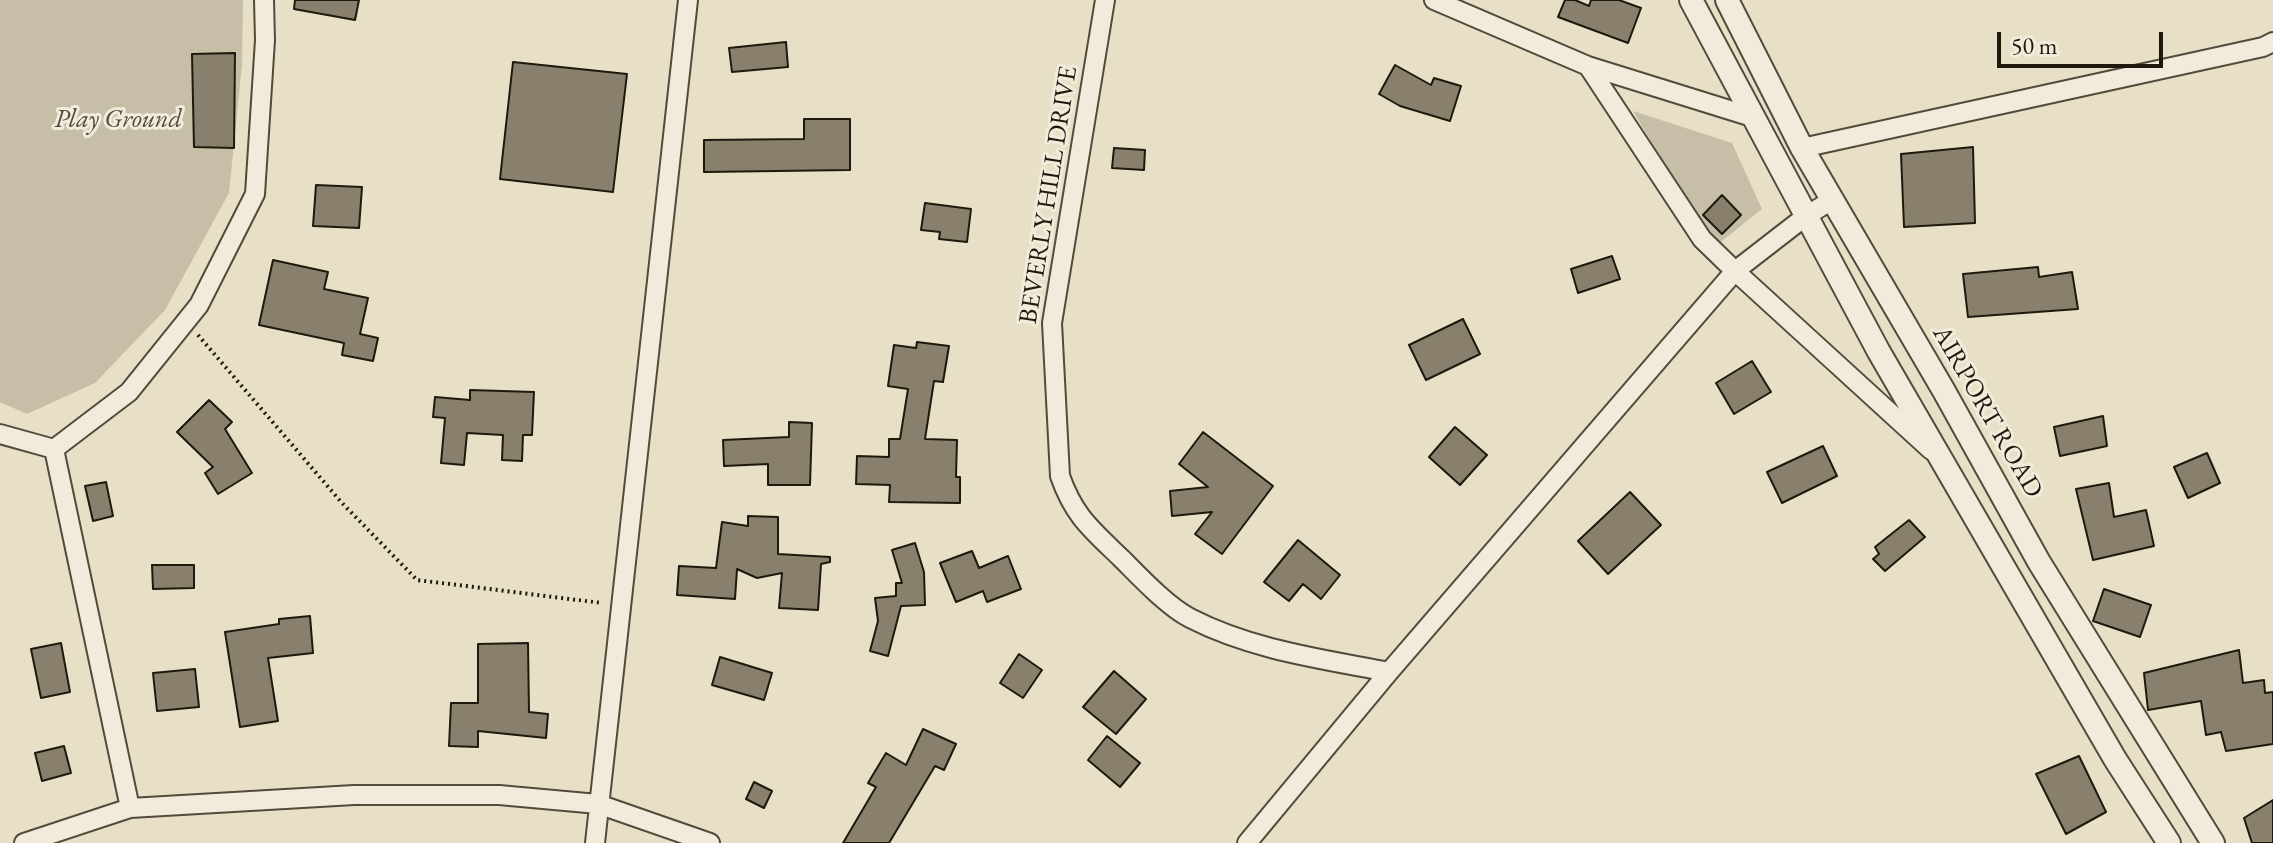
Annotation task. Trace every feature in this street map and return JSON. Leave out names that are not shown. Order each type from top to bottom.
[{"type":"street","points":[[54,449],[129,392],[199,305],[255,194],[265,40],[264,0]]},
{"type":"street","points":[[595,843],[688,0]]},
{"type":"street","name":"BEVERLY HILL DRIVE","points":[[1105,0],[1052,323],[1060,476],[1068,499],[1086,524],[1148,585],[1188,617],[1266,648],[1389,672]]},
{"type":"street","points":[[1434,0],[1588,66],[1752,117]]},
{"type":"street","points":[[1691,0],[1879,352],[2115,759],[2169,843]]},
{"type":"street","name":"AIRPORT ROAD","points":[[1727,0],[1802,148],[1944,391],[2039,562],[2213,843]]},
{"type":"street","points":[[1802,148],[2263,47],[2273,42]]},
{"type":"street","points":[[1588,66],[1702,239],[1942,460]]},
{"type":"street","points":[[1247,843],[1389,672],[1735,271],[1806,216],[1832,200]]},
{"type":"street","points":[[0,434],[54,449]]},
{"type":"street","points":[[54,449],[130,808]]},
{"type":"street","points":[[2010,580],[2039,562]]},
{"type":"street","points":[[24,843],[130,808],[354,795],[499,795],[598,804],[710,843]]},
{"type":"path","points":[[186,321],[342,503],[417,580],[620,605]]},
{"type":"green space","name":"Play Ground","points":[[0,0],[243,0],[242,64],[229,193],[165,310],[95,383],[27,414],[0,402]]},
{"type":"green space","points":[[1633,111],[1732,143],[1762,209],[1717,245],[1705,232]]},
{"type":"building","points":[[295,0],[359,0],[355,20],[294,9]]},
{"type":"building","points":[[1565,0],[1575,0],[1589,6],[1591,0],[1619,0],[1641,8],[1628,43],[1558,17]]},
{"type":"building","points":[[786,42],[788,67],[732,72],[729,48]]},
{"type":"building","points":[[235,53],[234,148],[194,147],[192,54]]},
{"type":"building","points":[[513,62],[627,74],[613,192],[500,179]]},
{"type":"building","points":[[1395,65],[1431,85],[1434,78],[1461,86],[1450,121],[1400,106],[1379,94]]},
{"type":"building","points":[[804,119],[850,119],[850,170],[704,172],[704,140],[804,139]]},
{"type":"building","points":[[1973,147],[1975,223],[1904,227],[1901,154]]},
{"type":"building","points":[[1114,148],[1145,150],[1144,170],[1112,168]]},
{"type":"building","points":[[316,185],[362,187],[359,228],[313,226]]},
{"type":"building","points":[[1722,195],[1741,215],[1722,234],[1703,215]]},
{"type":"building","points":[[925,203],[971,209],[967,242],[939,239],[940,232],[921,230]]},
{"type":"building","points":[[1612,256],[1620,279],[1578,293],[1571,269]]},
{"type":"building","points":[[273,260],[328,272],[324,289],[368,298],[360,334],[378,338],[373,361],[342,355],[344,343],[259,325]]},
{"type":"building","points":[[2038,267],[2039,277],[2072,272],[2078,309],[1968,317],[1963,274]]},
{"type":"building","points":[[1463,319],[1480,354],[1426,380],[1409,345]]},
{"type":"building","points":[[917,342],[949,346],[943,382],[934,381],[925,439],[957,440],[956,477],[960,477],[960,503],[889,502],[890,485],[856,484],[857,456],[889,457],[889,439],[900,439],[908,389],[888,386],[894,345],[916,348]]},
{"type":"building","points":[[1752,361],[1771,392],[1734,414],[1716,383]]},
{"type":"building","points":[[470,390],[534,392],[532,435],[523,435],[522,461],[502,460],[503,435],[467,433],[464,465],[441,463],[445,418],[433,417],[435,397],[470,400]]},
{"type":"building","points":[[209,400],[232,422],[225,429],[252,473],[218,494],[205,473],[213,467],[177,432]]},
{"type":"building","points":[[2103,416],[2107,446],[2060,456],[2054,427]]},
{"type":"building","points":[[789,422],[812,423],[810,485],[768,485],[768,464],[724,466],[723,440],[789,437]]},
{"type":"building","points":[[1455,427],[1487,455],[1460,485],[1429,457]]},
{"type":"building","points":[[1203,432],[1273,486],[1222,554],[1195,534],[1212,512],[1172,516],[1170,491],[1208,487],[1179,464]]},
{"type":"building","points":[[1823,446],[1837,476],[1782,503],[1767,472]]},
{"type":"building","points":[[2207,453],[2220,483],[2188,498],[2174,467]]},
{"type":"building","points":[[106,482],[113,516],[93,521],[85,486]]},
{"type":"building","points":[[2109,483],[2114,517],[2146,510],[2154,546],[2093,560],[2076,489]]},
{"type":"building","points":[[1630,492],[1661,525],[1608,574],[1578,541]]},
{"type":"building","points":[[748,516],[778,517],[778,554],[830,557],[830,562],[821,564],[818,610],[779,608],[782,573],[757,578],[737,569],[735,599],[677,595],[679,566],[716,568],[722,522],[748,526]]},
{"type":"building","points":[[1909,520],[1925,537],[1885,571],[1873,559],[1879,554],[1875,547]]},
{"type":"building","points":[[1298,540],[1340,575],[1321,599],[1303,584],[1289,601],[1264,582]]},
{"type":"building","points":[[915,543],[924,572],[925,605],[901,606],[888,656],[870,651],[878,621],[875,598],[896,596],[896,583],[902,583],[892,550]]},
{"type":"building","points":[[972,551],[979,568],[1008,556],[1021,589],[987,602],[983,591],[956,602],[940,563]]},
{"type":"building","points":[[152,565],[194,565],[194,588],[153,589]]},
{"type":"building","points":[[2104,589],[2151,605],[2140,637],[2093,621]]},
{"type":"building","points":[[310,616],[313,653],[268,658],[278,721],[240,727],[225,632],[279,624],[279,619]]},
{"type":"building","points":[[61,643],[70,692],[41,698],[31,649]]},
{"type":"building","points":[[528,643],[529,712],[548,714],[546,738],[478,731],[478,747],[449,746],[451,703],[478,703],[478,644]]},
{"type":"building","points":[[2239,650],[2243,683],[2264,680],[2265,693],[2273,692],[2273,744],[2226,751],[2221,732],[2206,735],[2201,701],[2148,710],[2144,673]]},
{"type":"building","points":[[1019,654],[1042,670],[1023,698],[1000,683]]},
{"type":"building","points":[[720,657],[772,673],[764,700],[712,685]]},
{"type":"building","points":[[195,669],[199,707],[157,711],[153,673]]},
{"type":"building","points":[[1114,671],[1146,699],[1116,734],[1083,707]]},
{"type":"building","points":[[923,729],[956,744],[944,770],[935,766],[889,843],[843,843],[876,787],[868,783],[886,753],[906,765]]},
{"type":"building","points":[[1107,736],[1140,763],[1120,787],[1088,760]]},
{"type":"building","points":[[64,746],[71,773],[42,781],[35,753]]},
{"type":"building","points":[[2079,756],[2106,812],[2066,834],[2036,774]]},
{"type":"building","points":[[754,782],[772,791],[764,808],[746,799]]},
{"type":"building","points":[[2273,800],[2273,843],[2252,843],[2244,818]]}]
